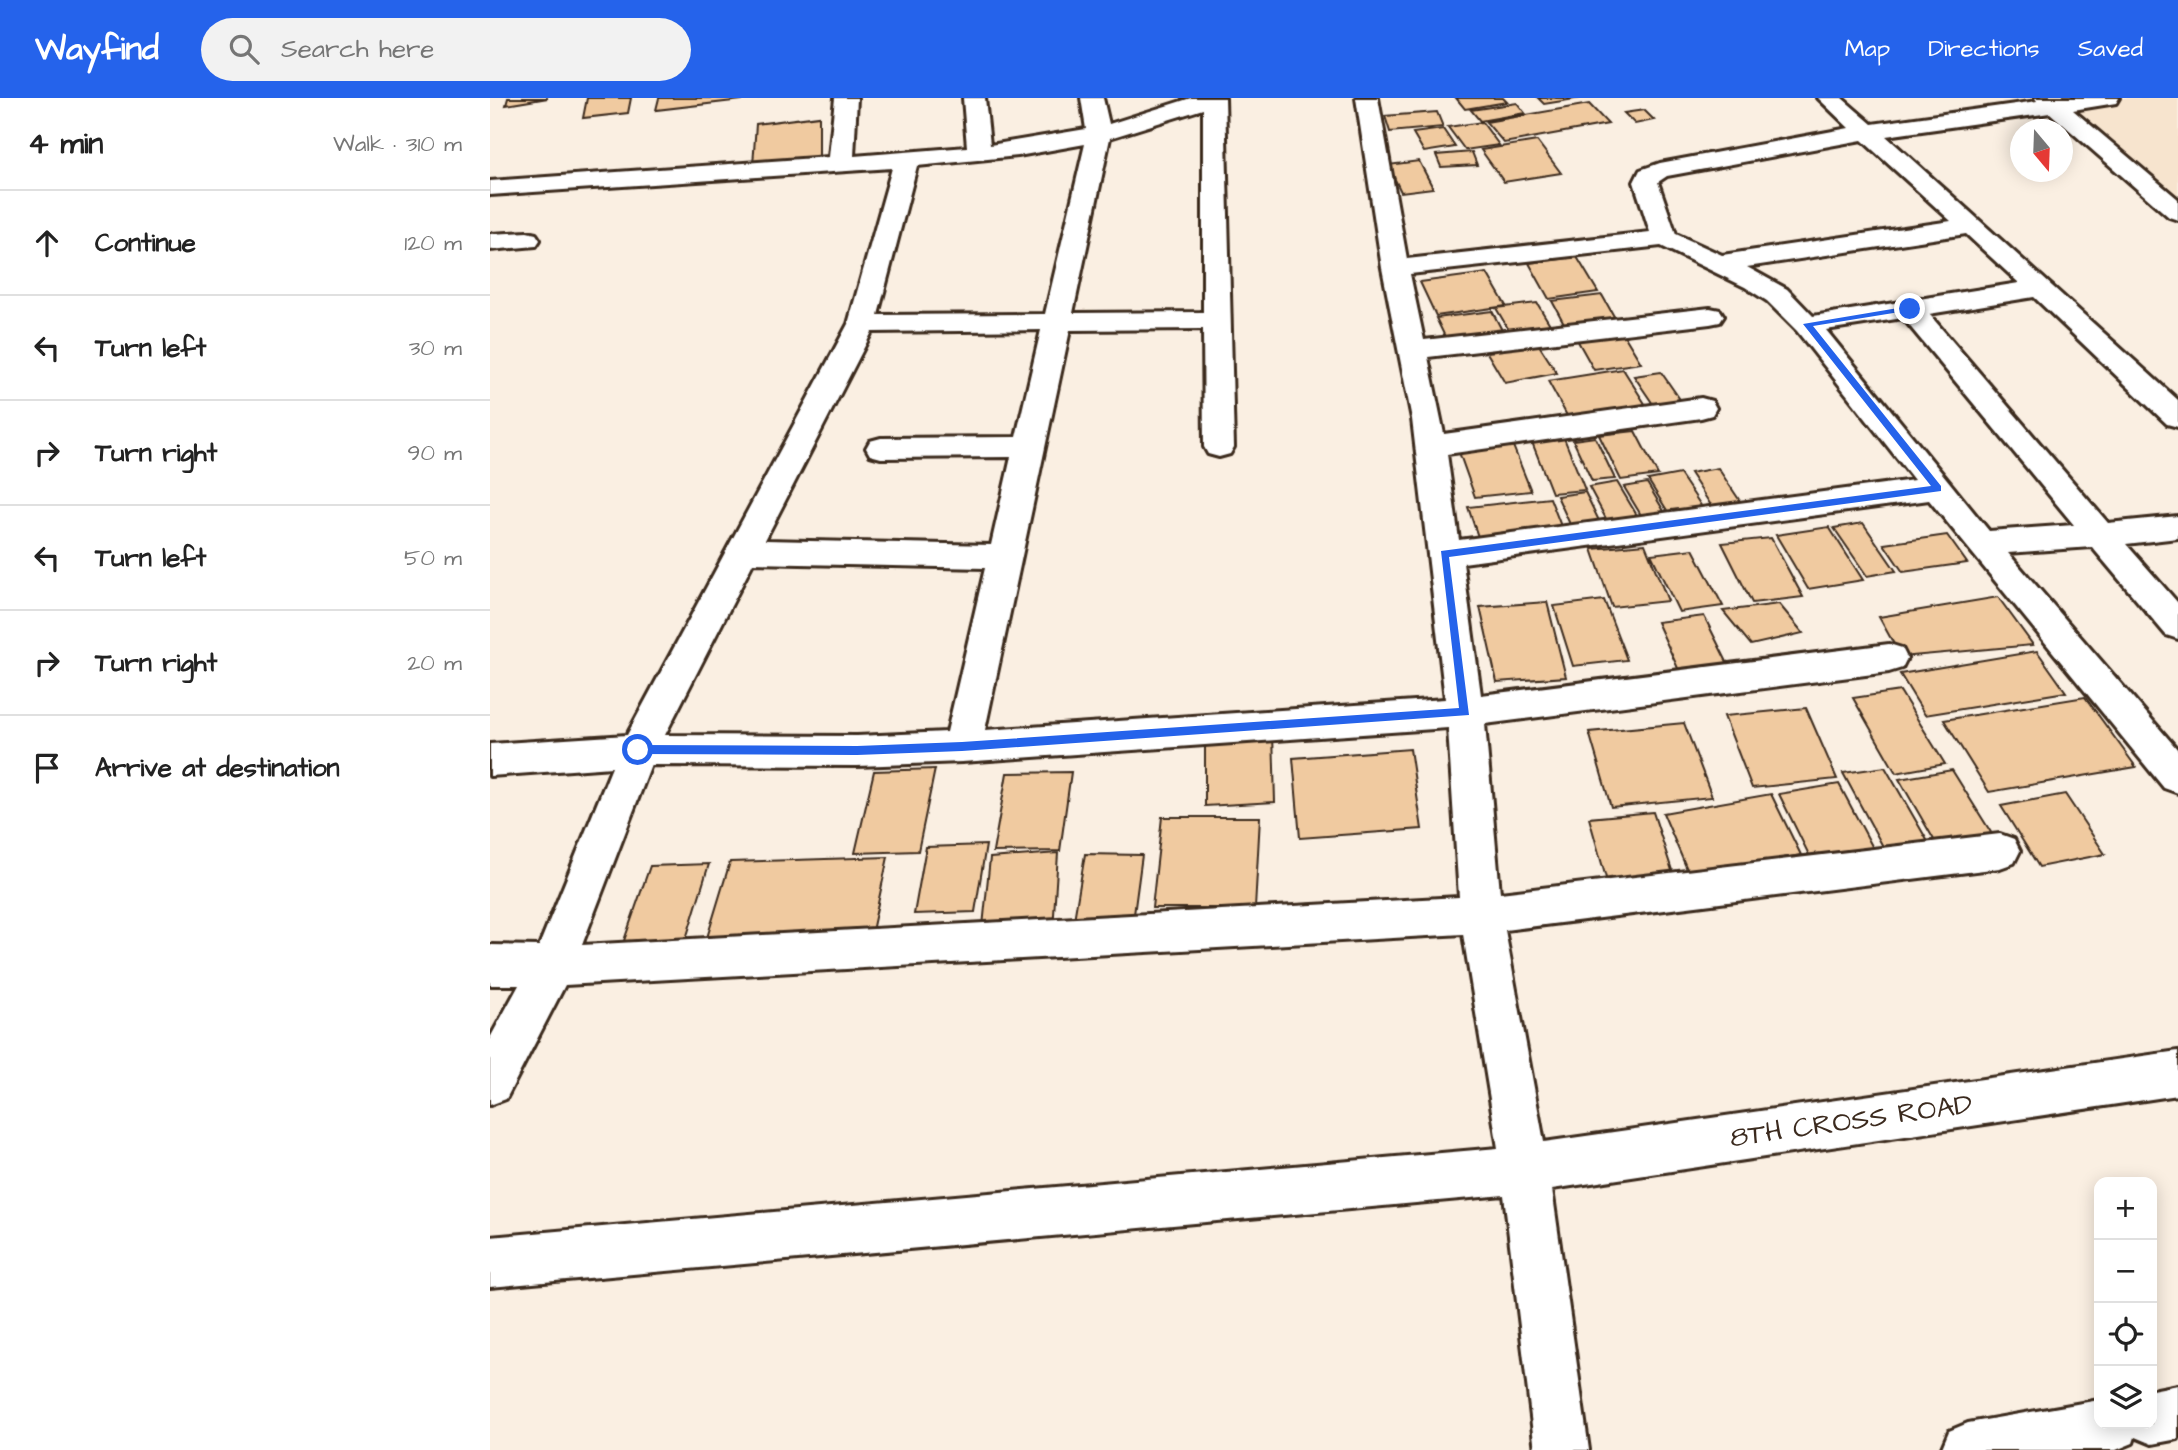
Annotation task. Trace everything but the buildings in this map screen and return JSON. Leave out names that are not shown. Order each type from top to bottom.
[{"type":"street","points":[[841,164],[846,98]]},
{"type":"street","points":[[974,98],[979,152]]},
{"type":"street","points":[[962,747],[1099,136],[1092,98]]},
{"type":"street","points":[[490,188],[578,179],[906,160],[979,152],[1099,136],[1213,98],[1219,447]]},
{"type":"street","points":[[1367,98],[1395,268],[1430,446],[1465,712],[1481,914],[1525,1170],[1562,1450]]},
{"type":"street","points":[[1829,98],[2098,339],[2178,417]]},
{"type":"street","points":[[1665,237],[1646,182],[1649,176],[1660,170],[2049,101],[2108,98]]},
{"type":"street","points":[[2049,101],[2175,206]]},
{"type":"street","points":[[490,1083],[552,966],[638,750],[862,324],[906,160]]},
{"type":"street","points":[[1722,263],[1970,226]]},
{"type":"street","points":[[1395,268],[1665,237],[1722,263],[1777,295],[1807,324],[1981,543],[2178,777]]},
{"type":"street","points":[[490,242],[527,240]]},
{"type":"street","points":[[1807,324],[2038,288]]},
{"type":"street","points":[[1910,309],[2178,626]]},
{"type":"street","points":[[1412,350],[1710,316]]},
{"type":"street","points":[[862,324],[1216,320]]},
{"type":"street","points":[[1430,446],[1701,408]]},
{"type":"street","points":[[881,448],[1029,447]]},
{"type":"street","points":[[1444,554],[1938,488]]},
{"type":"street","points":[[1981,543],[2178,527]]},
{"type":"street","points":[[741,551],[1005,557]]},
{"type":"street","points":[[490,760],[638,750],[857,751],[962,747],[1465,712],[1889,658]]},
{"type":"street","points":[[490,965],[552,966],[1481,914],[2000,851]]},
{"type":"street","name":"8TH CROSS ROAD","points":[[490,1262],[1525,1170],[2178,1073]]},
{"type":"street","points":[[2157,1416],[2178,1412]]},
{"type":"street","points":[[1968,1450],[2094,1428]]},
{"type":"shaded area","points":[[2060,98],[2178,98],[2178,206]]},
{"type":"route","points":[[638,750],[857,751],[962,747],[1465,712],[1444,554],[1938,488],[1807,324],[1910,309]]}]
